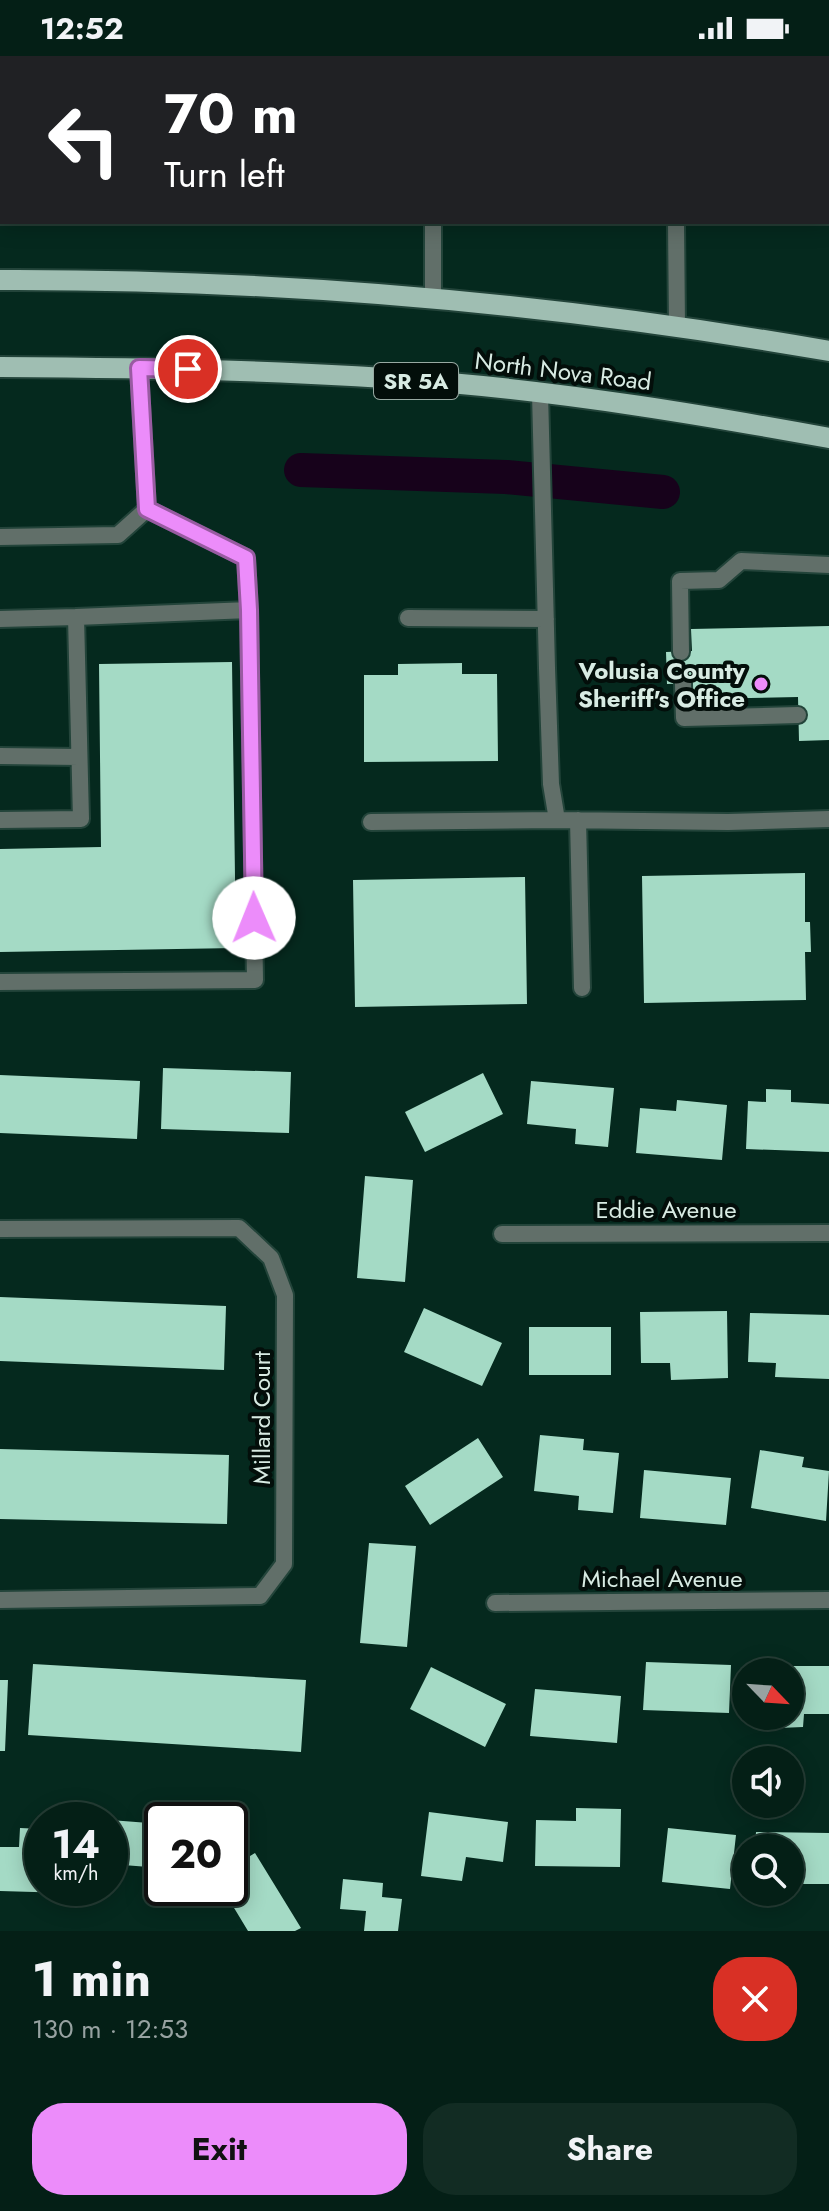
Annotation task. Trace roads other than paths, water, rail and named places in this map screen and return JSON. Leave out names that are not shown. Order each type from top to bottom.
[{"type":"main road","points":[[0,280],[197,284],[521,306],[677,326],[829,351]]},
{"type":"main road","name":"North Nova Road","points":[[0,367],[307,373],[541,402],[690,413],[829,438]]},
{"type":"street","points":[[433,224],[433,299]]},
{"type":"street","points":[[676,224],[677,326]]},
{"type":"street","points":[[139,368],[147,509]]},
{"type":"street","points":[[541,402],[551,784],[557,820]]},
{"type":"street","points":[[0,537],[118,535],[147,509]]},
{"type":"street","points":[[0,982],[255,980],[246,558],[147,509]]},
{"type":"street","points":[[681,652],[680,581],[719,580],[741,561],[829,565]]},
{"type":"street","points":[[0,619],[249,610]]},
{"type":"street","points":[[0,820],[81,819],[76,617]]},
{"type":"street","points":[[408,618],[546,619]]},
{"type":"street","points":[[683,684],[684,718],[798,715]]},
{"type":"street","points":[[0,756],[79,757]]},
{"type":"street","points":[[371,822],[829,819]]},
{"type":"street","points":[[578,820],[582,988]]},
{"type":"street","name":"Millard Court","points":[[0,1229],[239,1228],[271,1258],[285,1295],[285,1354],[284,1564],[260,1596],[0,1600]]},
{"type":"street","name":"Eddie Avenue","points":[[502,1234],[829,1233]]},
{"type":"street","name":"Michael Avenue","points":[[495,1603],[829,1600]]},
{"type":"waterway","points":[[301,470],[506,477],[663,492]]},
{"type":"place","name":"Volusia County Sheriff's Office","points":[[761,684]]}]
